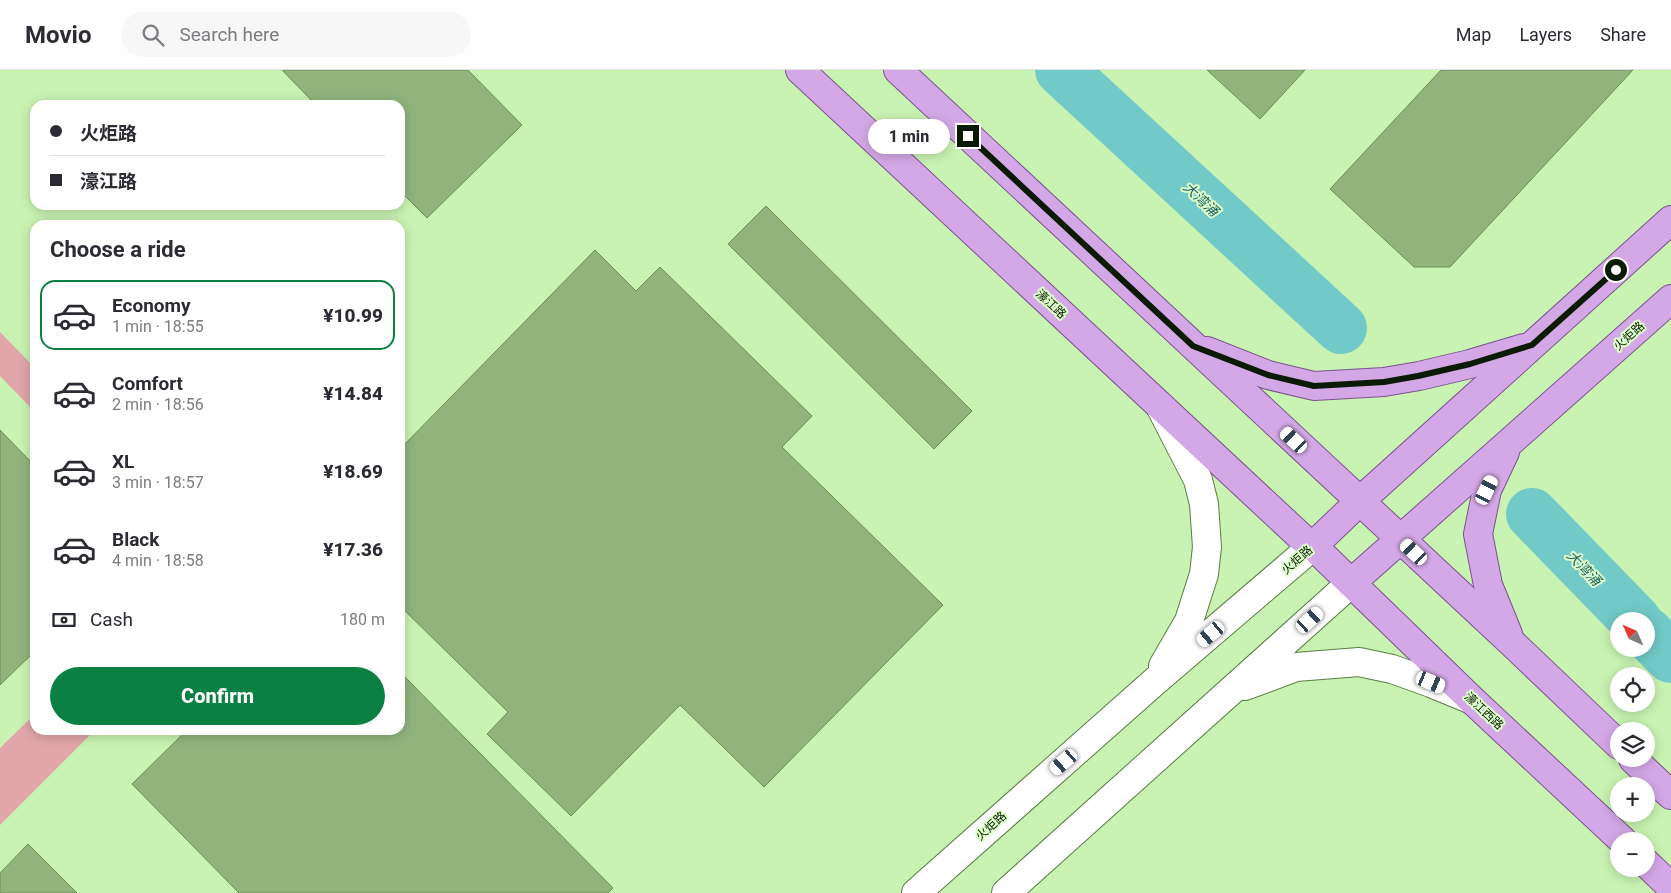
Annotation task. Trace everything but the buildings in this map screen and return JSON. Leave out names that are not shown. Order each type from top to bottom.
[{"type":"main road","name":"濠江路","points":[[800,70],[1308,542]]},
{"type":"main road","points":[[898,70],[1610,736]]},
{"type":"main road","name":"火炬路","points":[[1308,542],[1356,497],[1532,345],[1671,220]]},
{"type":"main road","name":"火炬路","points":[[1350,583],[1671,299]]},
{"type":"main road","points":[[1193,346],[1268,375],[1314,386],[1384,382],[1418,376],[1470,364],[1532,345]]},
{"type":"main road","points":[[1510,442],[1487,490],[1478,534],[1488,585],[1512,643]]},
{"type":"main road","name":"濠江西路","points":[[1308,542],[1472,700],[1613,832]]},
{"type":"main road","points":[[1641,767],[1671,795]]},
{"type":"main road","points":[[1655,872],[1671,887]]},
{"type":"street","points":[[1153,683],[1189,620],[1204,574],[1206,547],[1204,504],[1198,480],[1160,406]]},
{"type":"street","name":"火炬路","points":[[916,893],[1153,683],[1308,542]]},
{"type":"street","name":"火炬路","points":[[1006,893],[1350,583]]},
{"type":"street","points":[[1230,692],[1296,667],[1359,662],[1431,682],[1472,700]]},
{"type":"shaded area","points":[[0,332],[30,363],[30,407],[0,376]]},
{"type":"shaded area","points":[[30,719],[30,735],[90,735],[0,825],[0,748]]},
{"type":"waterway","name":"大湾涌","points":[[1061,70],[1341,328]]},
{"type":"waterway","name":"大湾涌","points":[[1532,514],[1627,612]]},
{"type":"waterway","name":"大湾涌","points":[[1655,641],[1671,657]]},
{"type":"route","points":[[968,136],[1193,346],[1268,375],[1314,386],[1384,382],[1418,376],[1470,364],[1532,345],[1616,270]]}]
